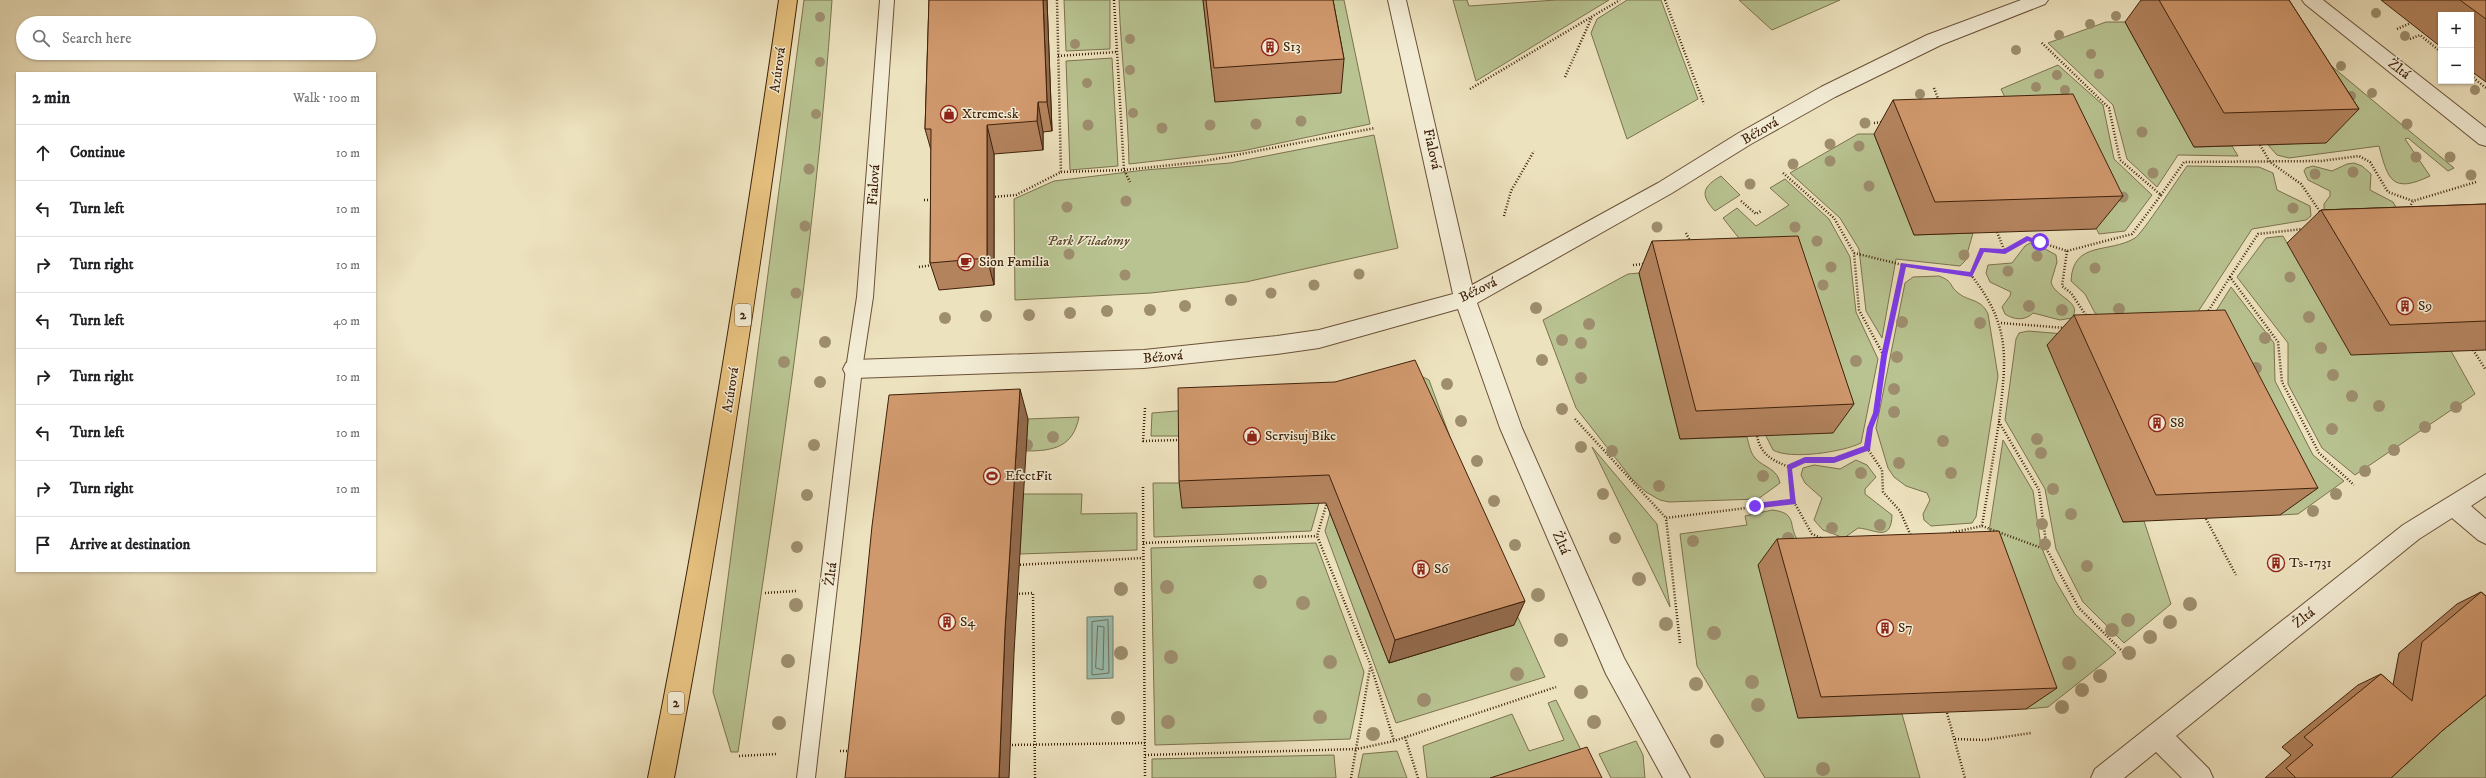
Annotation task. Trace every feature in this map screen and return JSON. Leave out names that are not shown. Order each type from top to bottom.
[{"type":"main road","name":"Azúrová","points":[[661,778],[691,628],[740,331],[788,0]]},
{"type":"street","name":"Fialová","points":[[1397,0],[1465,299]]},
{"type":"street","name":"Béžová","points":[[854,370],[1144,359],[1277,345],[1319,339],[1465,299],[1658,192],[1744,139],[1828,92],[1934,40],[2039,0]]},
{"type":"street","name":"Žltá","points":[[2311,0],[2486,139]]},
{"type":"street","name":"Žltá","points":[[1465,299],[1511,428],[1538,491],[1616,666],[1677,778]]},
{"type":"street","name":"Žltá","points":[[2104,778],[2411,532],[2454,506],[2486,484]]},
{"type":"street","points":[[2454,506],[2486,533]]},
{"type":"street","points":[[2157,735],[2200,778]]},
{"type":"lane","name":"Fialová","points":[[854,370],[866,290],[887,0]]},
{"type":"lane","name":"Žltá","points":[[806,778],[854,370]]},
{"type":"path","points":[[1057,0],[1061,172]]},
{"type":"path","points":[[1114,0],[1124,170],[1130,182]]},
{"type":"path","points":[[1470,89],[1620,0]]},
{"type":"path","points":[[1666,0],[1704,104]]},
{"type":"path","points":[[1565,77],[1593,16]]},
{"type":"path","points":[[2397,29],[2414,22]]},
{"type":"path","points":[[2410,39],[2420,35],[2438,50]]},
{"type":"path","points":[[2041,42],[2109,108],[2120,160],[2161,195]]},
{"type":"path","points":[[1058,56],[1116,52]]},
{"type":"path","points":[[2474,78],[2486,88]]},
{"type":"path","points":[[1934,88],[1940,102]]},
{"type":"path","points":[[1874,123],[1889,122]]},
{"type":"path","points":[[991,197],[1016,195],[1061,172],[1124,170],[1200,162],[1376,128]]},
{"type":"path","points":[[2260,145],[2270,162],[2301,184],[2306,193],[2321,211],[2321,216]]},
{"type":"path","points":[[1504,216],[1511,191],[1534,150]]},
{"type":"path","points":[[1972,275],[1982,249],[2005,252],[2027,238],[2067,251],[2132,234],[2184,162],[2322,161],[2347,155],[2359,155],[2373,162],[2379,180],[2387,192],[2413,201],[2476,182]]},
{"type":"path","points":[[1783,173],[1834,218],[1854,253],[1859,310],[1884,356]]},
{"type":"path","points":[[924,200],[939,200]]},
{"type":"path","points":[[1741,201],[1756,214],[1761,211]]},
{"type":"path","points":[[2406,213],[2413,201]]},
{"type":"path","points":[[2203,318],[2258,234],[2308,229]]},
{"type":"path","points":[[1997,232],[2005,252]]},
{"type":"path","points":[[1686,233],[1692,247]]},
{"type":"path","points":[[2067,251],[2062,286],[2071,293],[2085,312],[2090,324]]},
{"type":"path","points":[[1854,253],[1903,264],[1972,275],[1991,301],[2001,323],[2005,350],[1999,422],[1982,526]]},
{"type":"path","points":[[1633,265],[1648,263]]},
{"type":"path","points":[[919,267],[939,264]]},
{"type":"path","points":[[1903,264],[1884,356],[1876,413],[1870,428],[1867,448],[1882,470],[1883,492],[1900,511],[1913,540]]},
{"type":"path","points":[[2230,277],[2278,342],[2282,382],[2319,453],[2354,485]]},
{"type":"path","points":[[2001,323],[2070,328]]},
{"type":"path","points":[[2473,350],[2486,370]]},
{"type":"path","points":[[1145,408],[1143,441],[1180,440]]},
{"type":"path","points":[[1575,419],[1666,518],[1680,643]]},
{"type":"path","points":[[1999,422],[2039,490],[2047,550],[2079,608],[2127,656]]},
{"type":"path","points":[[1757,436],[1760,449],[1775,461],[1789,467],[1805,460],[1834,460],[1867,448]]},
{"type":"path","points":[[1789,467],[1794,502],[1812,534],[1825,540]]},
{"type":"path","points":[[1143,487],[1145,778]]},
{"type":"path","points":[[1327,502],[1317,536],[1371,666],[1394,741]]},
{"type":"path","points":[[1666,518],[1794,502]]},
{"type":"path","points":[[2206,519],[2236,575]]},
{"type":"path","points":[[1948,534],[1982,526],[2047,550]]},
{"type":"path","points":[[1144,543],[1317,536]]},
{"type":"path","points":[[1014,565],[1144,558]]},
{"type":"path","points":[[1011,595],[1033,593],[1035,778]]},
{"type":"path","points":[[1350,778],[1357,749],[1371,666]]},
{"type":"path","points":[[1145,755],[1357,749],[1394,741],[1556,687]]},
{"type":"path","points":[[1947,713],[1965,778]]},
{"type":"path","points":[[1955,739],[1984,740],[2031,733]]},
{"type":"path","points":[[1405,737],[1418,778]]},
{"type":"path","points":[[1004,746],[1145,743]]},
{"type":"path","points":[[848,751],[854,751]]},
{"type":"green space","points":[[804,0],[832,0],[825,94],[804,283],[779,471],[738,752],[731,752],[713,692]]},
{"type":"green space","points":[[1064,0],[1110,0],[1110,49],[1066,51]]},
{"type":"green space","points":[[1119,0],[1203,0],[1215,102],[1324,0],[1344,0],[1370,124],[1242,151],[1129,164]]},
{"type":"green space","points":[[1453,0],[1467,0],[1469,6],[1556,0],[1609,0],[1476,81]]},
{"type":"green space","points":[[1627,0],[1661,0],[1698,99],[1627,139],[1591,33],[1597,19]]},
{"type":"green space","points":[[1739,0],[1840,0],[1772,30]]},
{"type":"green space","points":[[2252,0],[2454,168],[2448,171],[2408,138],[2405,139],[2430,176],[2407,184],[2394,180],[2389,175],[2385,168],[2379,146],[2289,158],[2277,155],[2268,145],[2325,142]]},
{"type":"green space","points":[[2106,22],[2125,22],[2194,147],[2232,146],[2238,156],[2178,155],[2157,187],[2127,159],[2113,105],[2048,43]]},
{"type":"green space","points":[[1112,58],[1118,166],[1070,170],[1066,61]]},
{"type":"green space","points":[[2058,65],[2103,105],[2114,159],[2152,195],[2125,231],[2099,234],[2048,128],[2020,129],[2001,89]]},
{"type":"green space","points":[[1858,134],[1874,134],[1914,235],[1973,233],[1965,261],[1960,266],[1896,259],[1882,338],[1866,311],[1859,249],[1840,218],[1790,173]]},
{"type":"green space","name":"Park Viladomy","points":[[1374,135],[1398,248],[1246,282],[1151,293],[1015,300],[1014,199],[1054,181],[1145,170],[1230,163]]},
{"type":"green space","points":[[2354,163],[2362,166],[2371,174],[2370,190],[2393,202],[2397,209],[2324,210],[2324,204],[2330,196],[2330,191],[2308,180],[2304,171],[2306,168],[2313,166],[2332,171],[2347,164]]},
{"type":"green space","points":[[2187,166],[2259,167],[2273,173],[2277,190],[2310,206],[2311,216],[2306,220],[2252,229],[2190,324],[2100,316],[2095,313],[2085,294],[2071,281],[2073,268],[2078,259],[2094,250],[2125,243],[2135,238]]},
{"type":"green space","points":[[1721,176],[1740,195],[1715,211],[1707,200],[1705,192],[1710,184]]},
{"type":"green space","points":[[1785,179],[1829,219],[1850,257],[1856,312],[1878,359],[1861,443],[1830,452],[1817,454],[1804,455],[1781,453],[1773,450],[1766,436],[1750,269],[1738,237],[1723,218],[1737,208],[1756,226],[1789,205],[1770,188]]},
{"type":"green space","points":[[2283,236],[2287,243],[2451,351],[2475,394],[2355,475],[2322,448],[2288,384],[2288,343],[2237,277],[2266,238]]},
{"type":"green space","points":[[2030,243],[2038,245],[2056,255],[2057,262],[2051,282],[2058,292],[2074,307],[2072,318],[2060,320],[2033,313],[2030,316],[2019,319],[2012,318],[2005,314],[2002,307],[2010,296],[2011,292],[1990,282],[1986,273],[1988,265],[2012,263],[2025,246]]},
{"type":"green space","points":[[1639,273],[1680,439],[1747,437],[1753,456],[1776,474],[1780,483],[1758,499],[1669,502],[1660,500],[1646,492],[1632,479],[1576,408],[1543,320],[1628,274]]},
{"type":"green space","points":[[1939,276],[1949,282],[1961,295],[1982,305],[1988,314],[1998,376],[1976,517],[1972,523],[1931,526],[1924,520],[1923,514],[1930,500],[1927,493],[1906,486],[1894,477],[1888,468],[1876,428],[1905,283],[1913,277]]},
{"type":"green space","points":[[2231,287],[2274,343],[2275,381],[2313,455],[2344,481],[2298,514],[2280,515],[2192,341],[2201,335]]},
{"type":"green space","points":[[2028,331],[2100,337],[2123,522],[2144,521],[2171,604],[2124,643],[2083,602],[2056,549],[2045,489],[2005,420],[2016,339],[2019,333]]},
{"type":"green space","points":[[1421,376],[1429,380],[1510,600],[1545,677],[1396,723],[1325,531],[1330,513],[1389,663]]},
{"type":"green space","points":[[1213,408],[1180,436],[1151,436],[1152,413]]},
{"type":"green space","points":[[1079,417],[1072,435],[1061,445],[1045,450],[1026,451],[1028,419]]},
{"type":"green space","points":[[2003,440],[2033,491],[2041,546],[2055,580],[2075,614],[2116,653],[2048,707],[2026,709],[1963,539],[1989,532]]},
{"type":"green space","points":[[1592,447],[1657,524],[1670,607]]},
{"type":"green space","points":[[1856,460],[1867,465],[1876,477],[1865,489],[1865,494],[1892,515],[1891,524],[1889,529],[1885,532],[1876,532],[1858,528],[1844,538],[1823,530],[1814,520],[1822,498],[1805,483],[1801,475],[1803,468],[1814,465],[1840,469]]},
{"type":"green space","points":[[1153,483],[1181,483],[1319,503],[1311,531],[1154,537]]},
{"type":"green space","points":[[1023,494],[1082,494],[1081,514],[1137,513],[1137,550],[1020,554]]},
{"type":"green space","points":[[1772,510],[1786,514],[1800,543],[1798,718],[1902,714],[1920,778],[1765,778],[1697,666],[1680,534],[1747,525],[1745,516]]},
{"type":"green space","points":[[1316,543],[1364,672],[1350,739],[1155,745],[1151,548]]},
{"type":"green space","points":[[2486,687],[2486,778],[2377,778]]},
{"type":"green space","points":[[1556,700],[1595,778],[1427,778],[1423,746],[1512,714],[1529,751],[1564,740],[1548,703]]},
{"type":"green space","points":[[1636,741],[1643,755],[1645,778],[1611,778],[1599,754]]},
{"type":"green space","points":[[1397,751],[1407,778],[1358,778],[1363,754]]},
{"type":"green space","points":[[1334,755],[1336,778],[1152,778],[1152,759]]},
{"type":"water","points":[[1113,616],[1113,678],[1087,679],[1087,617]]},
{"type":"building","points":[[929,0],[1043,0],[1047,102],[1038,102],[1037,121],[987,125],[987,258],[930,263],[931,129],[925,129]]},
{"type":"building","name":"S13","points":[[1206,0],[1333,0],[1344,59],[1214,68]]},
{"type":"building","points":[[2159,0],[2289,0],[2359,109],[2224,113]]},
{"type":"building","points":[[2460,0],[2486,0],[2486,19]]},
{"type":"building","points":[[2073,94],[2123,196],[1935,202],[1893,100]]},
{"type":"building","points":[[2486,204],[2486,321],[2390,325],[2321,210]]},
{"type":"building","points":[[1798,236],[1854,404],[1696,411],[1652,241]]},
{"type":"building","points":[[2225,310],[2318,488],[2156,495],[2074,315]]},
{"type":"building","name":"S6","points":[[1415,360],[1525,601],[1395,640],[1329,475],[1179,481],[1178,388],[1335,382]]},
{"type":"building","name":"S4","points":[[1020,389],[1005,630],[999,778],[845,778],[872,526],[889,395]]},
{"type":"building","name":"S7","points":[[1999,531],[2057,688],[1821,697],[1777,539]]},
{"type":"building","points":[[2481,592],[2486,596],[2486,695],[2442,731],[2391,778],[2296,778],[2286,768],[2313,745],[2304,737],[2381,674],[2412,701],[2422,642]]},
{"type":"building","points":[[1587,747],[1602,778],[1490,778]]},
{"type":"place","name":"S13","points":[[1270,47]]},
{"type":"place","name":"Xtreme.sk","points":[[949,114]]},
{"type":"place","name":"Sion Familia","points":[[966,262]]},
{"type":"place","name":"S9","points":[[2405,306]]},
{"type":"place","name":"S8","points":[[2157,423]]},
{"type":"place","name":"Servisuj Bike","points":[[1252,436]]},
{"type":"place","name":"EfectFit","points":[[992,476]]},
{"type":"place","name":"Ts-1731","points":[[2276,563]]},
{"type":"place","name":"S6","points":[[1421,569]]},
{"type":"place","name":"S4","points":[[947,622]]},
{"type":"place","name":"S7","points":[[1885,628]]},
{"type":"route","points":[[1755,506],[1794,502],[1789,467],[1805,460],[1834,460],[1867,448],[1870,428],[1876,413],[1884,356],[1903,264],[1927,270],[1972,275],[1982,249],[2005,252],[2027,238],[2040,242]]}]
